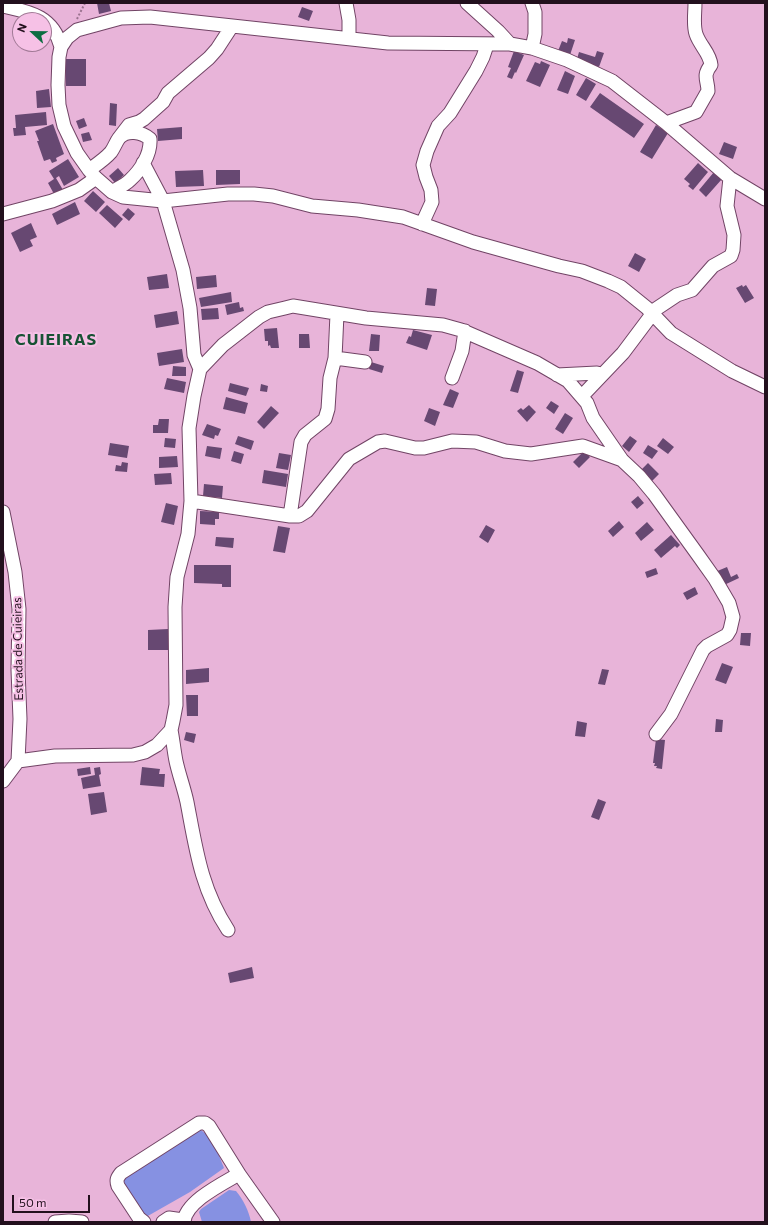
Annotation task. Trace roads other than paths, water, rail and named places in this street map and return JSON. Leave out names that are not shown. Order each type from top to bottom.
[{"type":"street","points":[[346,3],[349,20],[349,38]]},
{"type":"street","points":[[466,3],[498,31],[510,44]]},
{"type":"street","points":[[532,3],[535,12],[535,34],[532,48]]},
{"type":"street","points":[[666,123],[696,112],[708,91],[706,74],[711,65],[710,58],[697,36],[695,28],[695,3]]},
{"type":"street","points":[[3,6],[25,10],[50,24],[59,39],[61,47]]},
{"type":"street","points":[[765,199],[730,178],[666,123],[612,81],[567,60],[532,48],[510,44],[388,43],[150,17],[121,18],[77,30],[67,38],[61,47],[59,57],[58,85],[59,105],[64,126],[78,153],[92,174],[112,192],[122,197],[163,201],[228,194],[254,194],[273,196],[312,206],[382,213],[403,217],[473,242],[594,274],[621,287],[671,333],[732,371],[765,387]]},
{"type":"street","points":[[3,214],[52,201],[79,190],[108,155],[126,128],[129,125],[144,119],[163,102],[168,93],[209,58],[217,49],[232,26]]},
{"type":"street","points":[[422,224],[432,202],[423,165],[427,151],[438,126],[450,113],[476,71],[487,45]]},
{"type":"street","points":[[112,192],[136,174],[143,163],[150,146],[150,139],[145,134],[138,132],[124,134],[119,138]]},
{"type":"street","points":[[143,163],[163,201],[183,270],[190,308],[194,355],[200,369]]},
{"type":"street","points":[[582,396],[633,341],[652,314],[663,304],[677,295],[692,290],[713,266],[731,256],[734,235],[727,206],[730,178]]},
{"type":"street","points":[[228,930],[207,889],[196,853],[187,800],[176,761],[171,730],[176,705],[175,607],[177,577],[188,534],[191,501],[189,428],[200,369],[223,345],[255,320],[268,312],[293,306],[366,318],[443,325],[464,331],[537,363],[568,381],[582,396],[587,403],[593,418],[622,460],[654,494],[711,573],[729,602],[733,617],[730,630],[727,635],[707,646],[703,650],[671,714],[656,734]]},
{"type":"street","points":[[290,516],[301,442],[305,435],[325,419],[328,409],[330,378],[335,358],[337,314]]},
{"type":"street","points":[[452,378],[462,351],[464,331]]},
{"type":"street","points":[[335,358],[365,362]]},
{"type":"street","points":[[557,375],[602,374]]},
{"type":"street","points":[[191,501],[290,516],[299,516],[307,511],[349,458],[378,442],[385,441],[415,448],[424,448],[452,441],[476,442],[505,451],[526,454],[583,446],[622,460]]},
{"type":"street","name":"Estrada de Cuieiras","points":[[3,512],[15,572],[19,609],[18,670],[20,719],[18,761]]},
{"type":"street","points":[[3,781],[18,761],[55,756],[133,755],[145,752],[157,745],[171,730]]},
{"type":"street","points":[[144,1222],[139,1218],[118,1186],[118,1177],[199,1123],[205,1123],[209,1126],[238,1174],[273,1222]]},
{"type":"street","points":[[163,1222],[169,1218],[184,1221],[189,1209],[197,1200],[238,1174]]},
{"type":"street","points":[[55,1222],[82,1222]]},
{"type":"water","points":[[201,1130],[207,1135],[216,1148],[224,1168],[190,1192],[146,1217],[121,1182],[131,1173]]},
{"type":"water","points":[[229,1190],[236,1191],[241,1198],[247,1209],[251,1222],[202,1222],[199,1212],[201,1209]]},
{"type":"district","name":"CUIEIRAS","points":[[56,340]]}]
